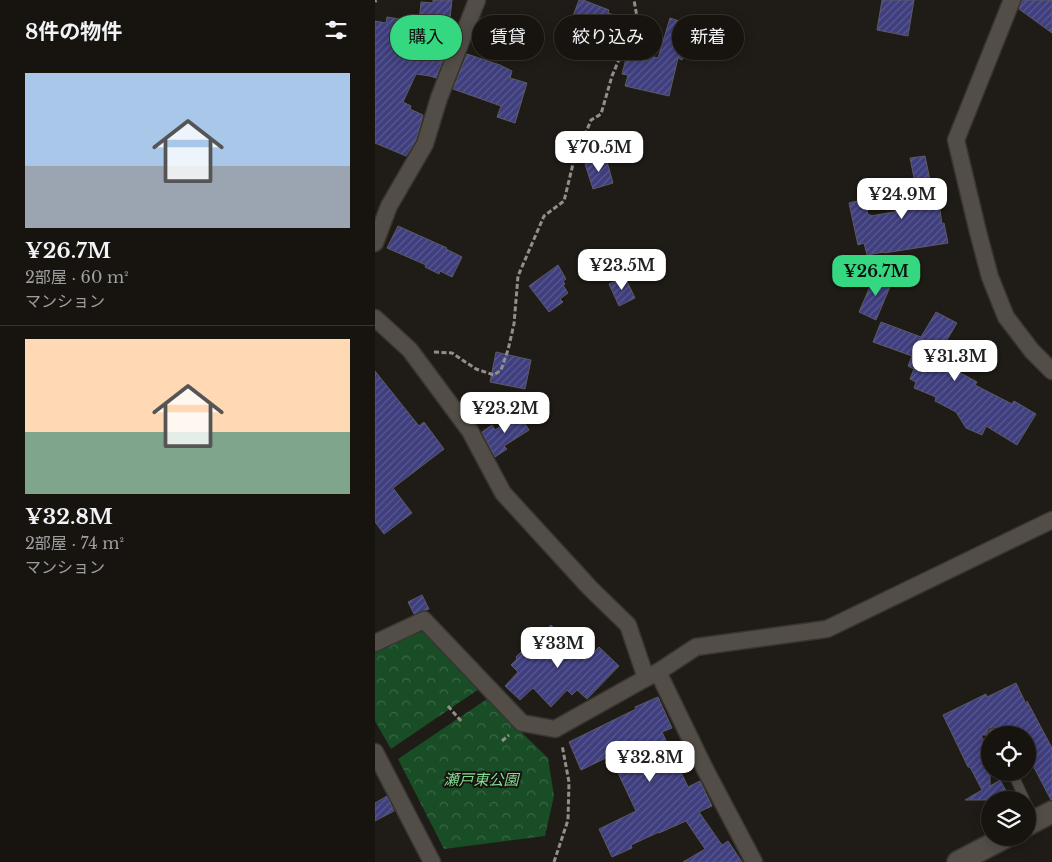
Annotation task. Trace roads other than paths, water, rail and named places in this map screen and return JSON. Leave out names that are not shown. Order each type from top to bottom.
[{"type":"street","points":[[375,243],[389,206],[425,144],[439,98],[477,0]]},
{"type":"street","points":[[1012,0],[955,140],[990,277],[1006,317],[1032,352],[1052,371]]},
{"type":"street","points":[[375,318],[410,350],[470,431],[503,493],[590,588],[628,625],[652,675],[705,769],[754,862]]},
{"type":"street","points":[[375,643],[423,620],[522,723],[555,728],[652,675],[696,647],[827,629],[1052,520]]},
{"type":"street","points":[[375,752],[432,862]]},
{"type":"street","points":[[958,862],[989,846]]},
{"type":"park label","name":"瀬戸東公園","points":[[481,780]]}]
